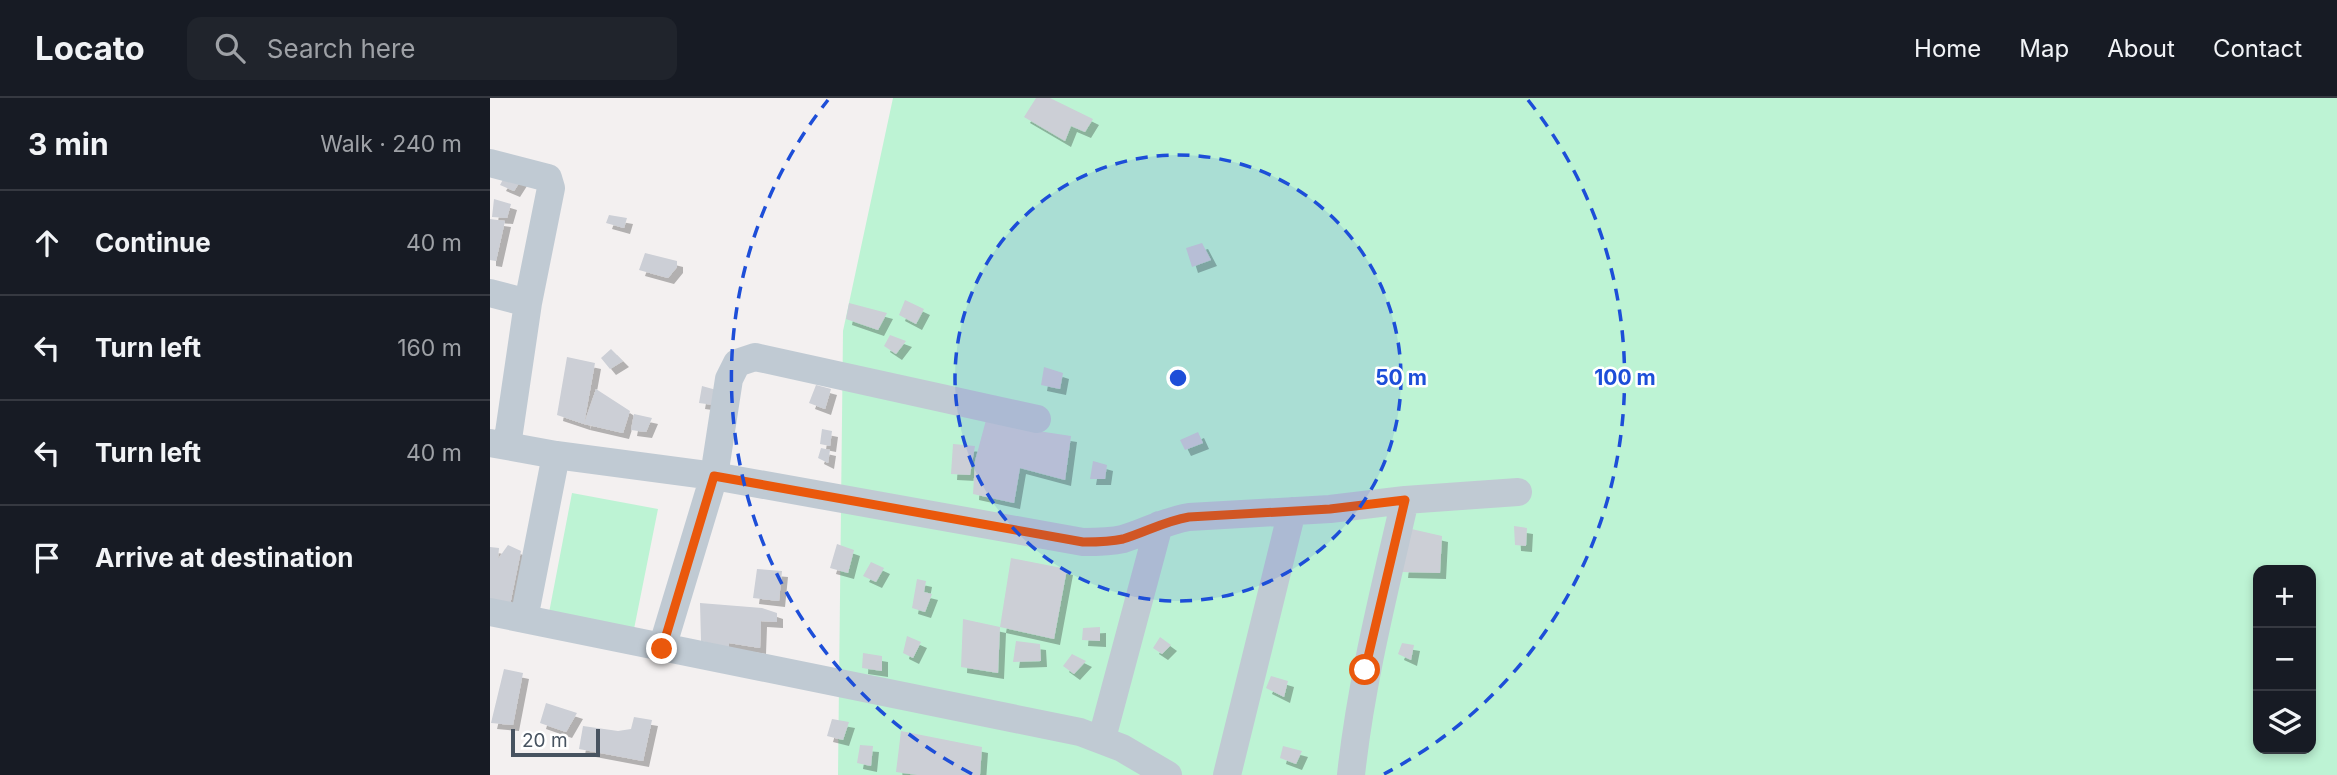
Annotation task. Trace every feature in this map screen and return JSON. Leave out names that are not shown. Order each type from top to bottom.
[{"type":"street","points":[[490,163],[548,178],[551,188],[498,444],[714,476],[1083,542],[1122,539],[1170,520],[1189,517],[1330,509],[1405,500],[1518,492]]},
{"type":"street","points":[[490,293],[528,303]]},
{"type":"street","points":[[662,649],[714,476],[729,379],[737,363],[754,357],[1037,419]]},
{"type":"street","points":[[524,618],[556,454]]},
{"type":"street","points":[[1351,775],[1365,670],[1405,500]]},
{"type":"street","points":[[1227,775],[1292,511]]},
{"type":"street","points":[[1102,738],[1159,525]]},
{"type":"street","points":[[490,612],[1080,732],[1102,738],[1168,775]]},
{"type":"green space","points":[[893,98],[2337,98],[2337,775],[838,775],[843,331]]},
{"type":"green space","points":[[572,493],[658,509],[633,634],[548,618]]},
{"type":"building","points":[[1036,98],[1050,98],[1093,119],[1085,132],[1071,126],[1065,141],[1024,117]]},
{"type":"building","points":[[506,174],[521,180],[514,191],[500,185]]},
{"type":"building","points":[[494,199],[511,204],[507,218],[492,217]]},
{"type":"building","points":[[609,215],[627,218],[624,228],[606,223]]},
{"type":"building","points":[[490,219],[505,221],[496,261],[490,260]]},
{"type":"building","points":[[1202,243],[1211,260],[1192,267],[1186,248]]},
{"type":"building","points":[[645,253],[677,261],[677,267],[668,278],[639,270]]},
{"type":"building","points":[[905,300],[924,309],[916,324],[899,315]]},
{"type":"building","points":[[849,303],[887,313],[878,330],[846,319]]},
{"type":"building","points":[[890,335],[906,341],[896,354],[884,346]]},
{"type":"building","points":[[611,349],[623,361],[610,369],[601,358]]},
{"type":"building","points":[[567,357],[595,363],[584,424],[557,415]]},
{"type":"building","points":[[1044,367],[1063,373],[1060,389],[1041,385]]},
{"type":"building","points":[[816,385],[831,389],[825,409],[809,403]]},
{"type":"building","points":[[702,386],[720,391],[714,405],[699,403]]},
{"type":"building","points":[[596,389],[630,411],[623,433],[584,424]]},
{"type":"building","points":[[634,414],[652,418],[646,432],[631,430]]},
{"type":"building","points":[[986,420],[1071,436],[1065,480],[1020,468],[1014,503],[973,494],[975,461]]},
{"type":"building","points":[[822,429],[832,431],[830,446],[820,444]]},
{"type":"building","points":[[1198,432],[1203,443],[1185,450],[1180,440]]},
{"type":"building","points":[[953,444],[975,446],[970,475],[951,474]]},
{"type":"building","points":[[821,448],[830,450],[828,463],[818,458]]},
{"type":"building","points":[[1093,461],[1107,465],[1105,479],[1090,479]]},
{"type":"building","points":[[1514,526],[1527,528],[1526,546],[1515,545]]},
{"type":"building","points":[[1407,528],[1442,536],[1440,573],[1402,572]]},
{"type":"building","points":[[837,544],[854,550],[848,573],[830,568]]},
{"type":"building","points":[[508,545],[521,551],[510,605],[490,602],[490,547],[499,548],[498,559]]},
{"type":"building","points":[[1011,558],[1067,569],[1054,639],[1000,627]]},
{"type":"building","points":[[871,562],[884,568],[876,582],[863,576]]},
{"type":"building","points":[[757,569],[782,571],[779,601],[753,598]]},
{"type":"building","points":[[917,579],[926,581],[924,592],[932,594],[925,612],[912,608]]},
{"type":"building","points":[[700,603],[762,608],[777,613],[777,622],[761,621],[760,648],[729,643],[729,647],[701,641]]},
{"type":"building","points":[[963,619],[1000,627],[998,673],[961,667]]},
{"type":"building","points":[[1100,627],[1100,641],[1082,640],[1083,628]]},
{"type":"building","points":[[907,636],[921,642],[913,658],[903,653]]},
{"type":"building","points":[[1160,637],[1171,645],[1162,654],[1153,648]]},
{"type":"building","points":[[1016,641],[1040,644],[1041,661],[1013,662]]},
{"type":"building","points":[[1402,643],[1414,645],[1411,660],[1398,654]]},
{"type":"building","points":[[863,653],[882,656],[882,671],[862,668]]},
{"type":"building","points":[[1072,654],[1086,661],[1074,674],[1063,666]]},
{"type":"building","points":[[504,669],[523,673],[513,725],[491,723]]},
{"type":"building","points":[[1271,676],[1288,681],[1284,697],[1266,688]]},
{"type":"building","points":[[546,703],[577,713],[566,732],[540,723]]},
{"type":"building","points":[[634,717],[652,720],[643,761],[579,749],[583,726],[618,731],[631,729]]},
{"type":"building","points":[[832,719],[849,722],[843,740],[827,736]]},
{"type":"building","points":[[901,731],[982,747],[980,775],[917,775],[896,772]]},
{"type":"building","points":[[860,745],[873,746],[871,766],[857,763]]},
{"type":"building","points":[[1283,746],[1302,751],[1296,764],[1280,758]]},
{"type":"route","points":[[662,649],[714,476],[1083,542],[1122,539],[1170,520],[1189,517],[1330,509],[1405,500],[1365,670]]}]
